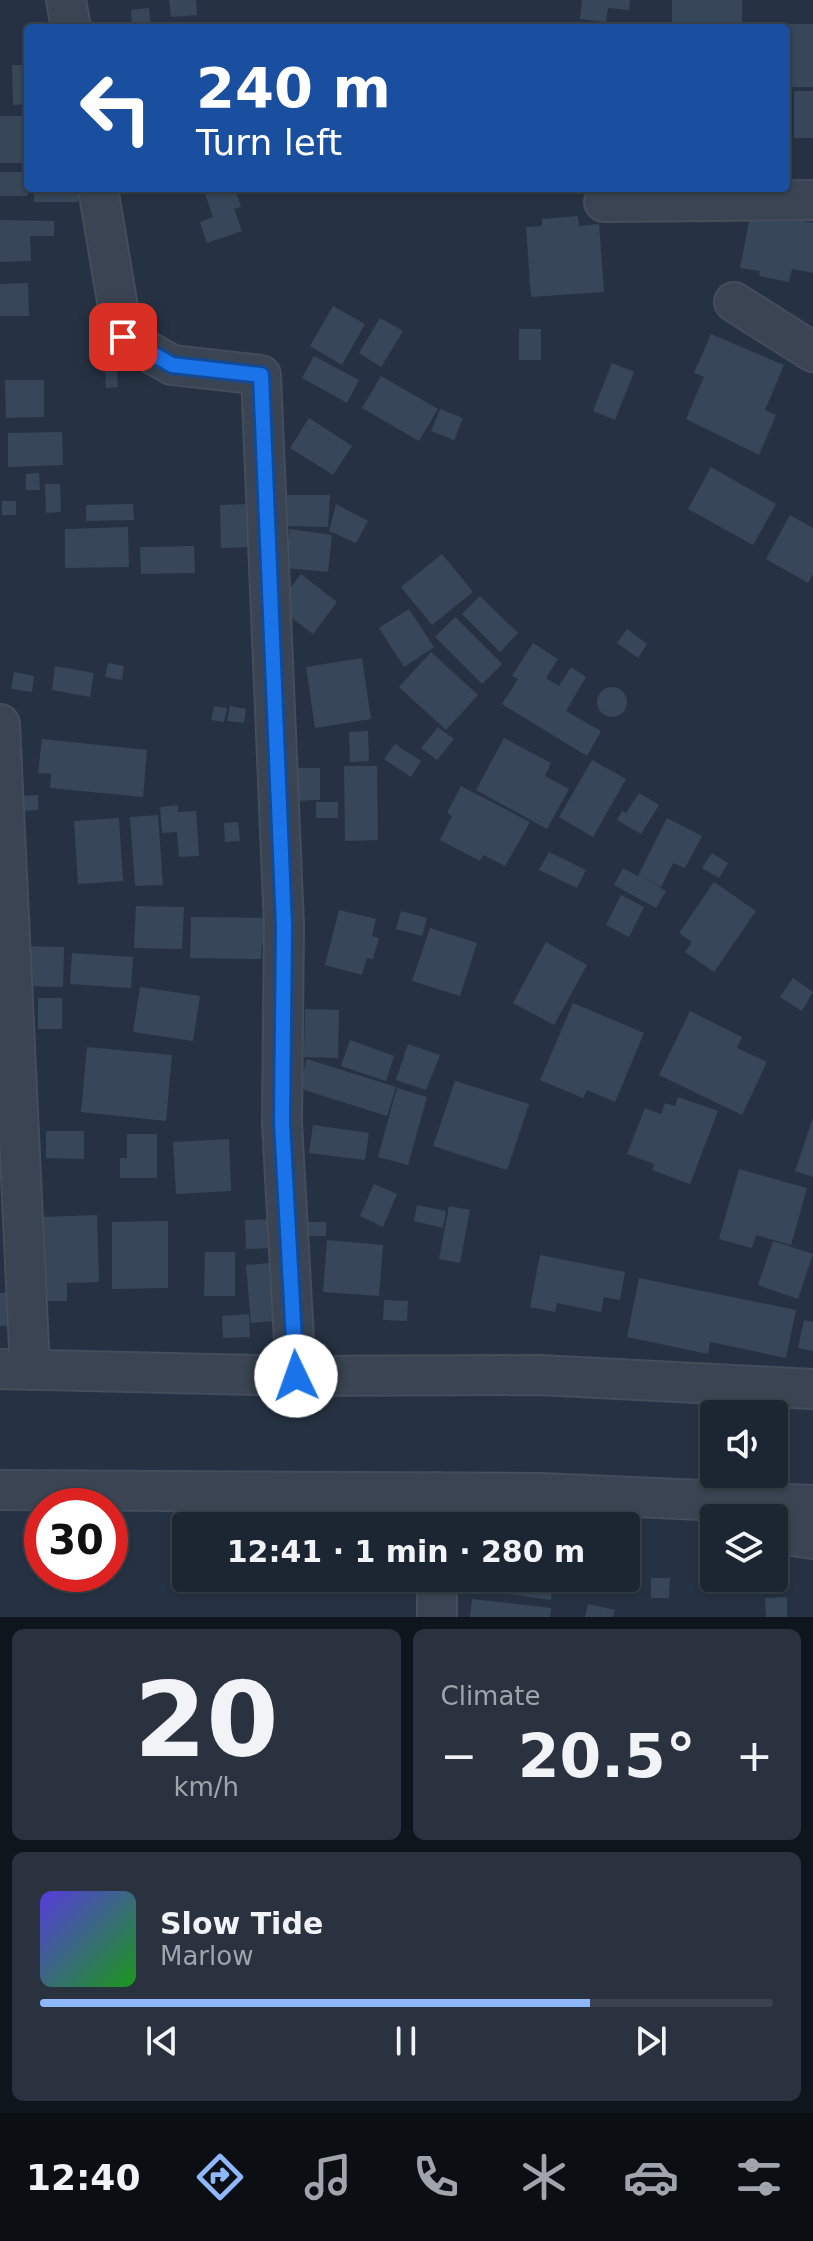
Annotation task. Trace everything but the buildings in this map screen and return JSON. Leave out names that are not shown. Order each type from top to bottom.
[{"type":"street","points":[[66,0],[70,24]]},
{"type":"street","points":[[99,192],[123,337],[172,365],[261,375],[284,925],[282,1123],[296,1376]]},
{"type":"street","points":[[604,202],[813,200]]},
{"type":"street","points":[[734,302],[813,352]]},
{"type":"street","points":[[0,724],[15,1370],[296,1376],[539,1375],[813,1389]]},
{"type":"street","points":[[0,1490],[437,1509],[700,1509]]},
{"type":"street","points":[[788,1506],[813,1505]]},
{"type":"street","points":[[788,1535],[813,1539]]},
{"type":"street","points":[[437,1592],[437,1617]]},
{"type":"route","points":[[123,337],[172,365],[261,375],[284,925],[282,1123],[296,1376]]}]
